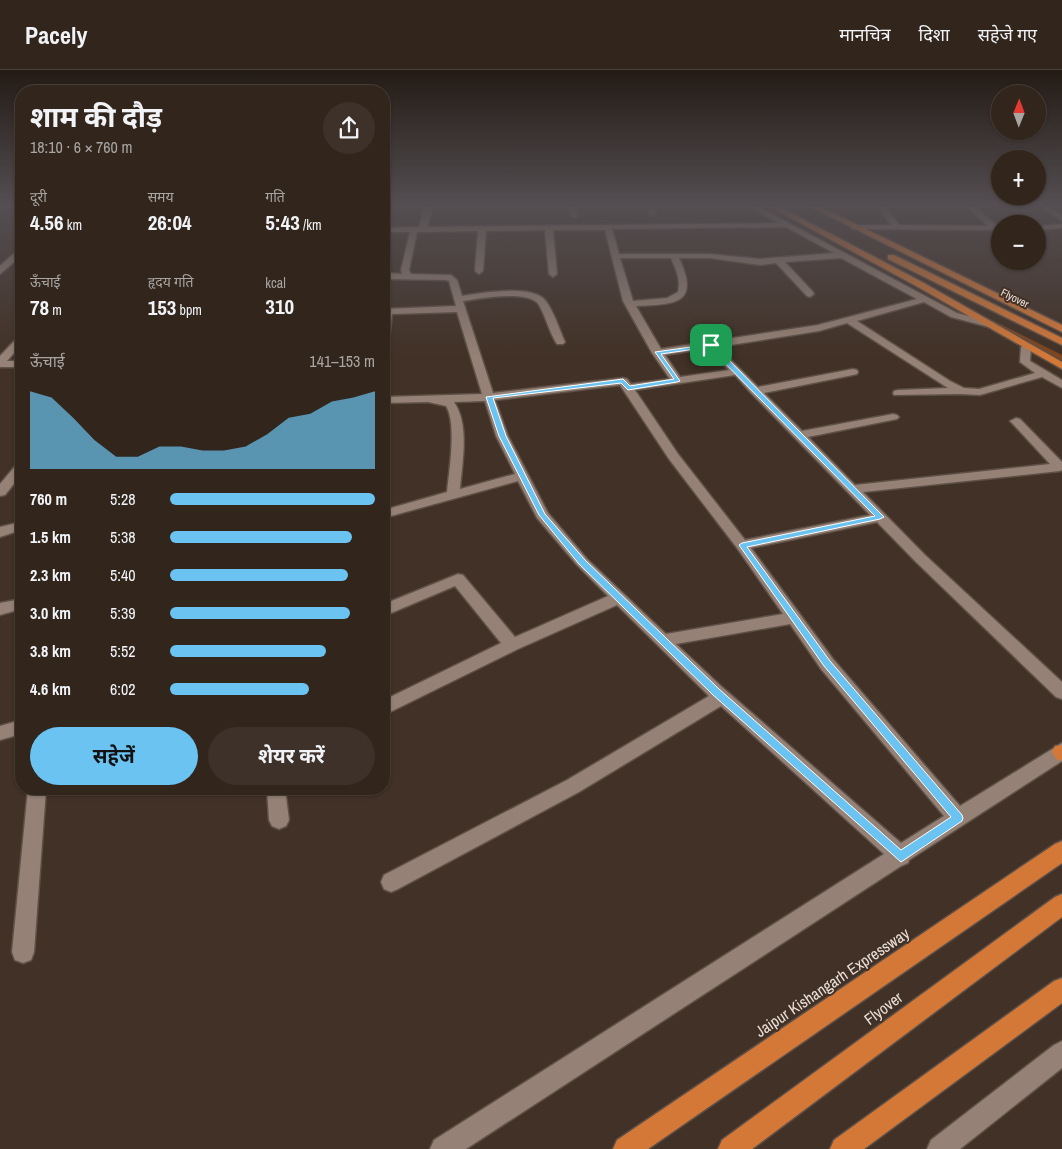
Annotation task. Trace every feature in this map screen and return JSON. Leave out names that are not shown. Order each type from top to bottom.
[{"type":"highway","points":[[848,256],[890,268]]},
{"type":"highway","points":[[868,256],[1062,366]]},
{"type":"highway","name":"Flyover","points":[[890,256],[1062,342]]},
{"type":"highway","points":[[915,256],[1052,324]]},
{"type":"highway","name":"Jaipur Kishangarh Expressway","points":[[626,1149],[1062,851]]},
{"type":"highway","name":"Flyover","points":[[731,1149],[1062,904]]},
{"type":"highway","points":[[857,1144],[1062,989]]},
{"type":"street","points":[[407,276],[405,270],[409,256]]},
{"type":"street","points":[[479,271],[480,256]]},
{"type":"street","points":[[551,256],[553,274]]},
{"type":"street","points":[[616,256],[630,304],[657,353],[677,381]]},
{"type":"street","points":[[630,304],[677,299],[684,292],[686,285],[682,271],[674,256]]},
{"type":"street","points":[[712,256],[751,262],[779,262],[831,256]]},
{"type":"street","points":[[846,256],[954,315],[989,324]]},
{"type":"street","points":[[0,271],[15,257]]},
{"type":"street","points":[[779,262],[810,294]]},
{"type":"street","points":[[390,276],[448,276],[455,284],[502,436],[542,515],[582,562],[722,697],[901,856]]},
{"type":"street","points":[[390,311],[460,304],[501,295],[533,296],[540,300],[543,305],[560,342]]},
{"type":"street","points":[[657,353],[819,328],[926,299]]},
{"type":"street","points":[[849,320],[946,384],[962,391]]},
{"type":"street","points":[[1052,324],[1062,328]]},
{"type":"street","points":[[711,345],[920,558],[1062,692]]},
{"type":"street","points":[[0,363],[15,346]]},
{"type":"street","points":[[1026,346],[1025,362],[1062,385]]},
{"type":"street","points":[[0,363],[15,364]]},
{"type":"street","points":[[628,388],[736,372]]},
{"type":"street","points":[[755,391],[853,372]]},
{"type":"street","points":[[898,393],[980,392],[1009,382],[1043,374]]},
{"type":"street","points":[[390,400],[489,397],[623,381],[674,456],[742,545],[827,664],[958,818]]},
{"type":"street","points":[[438,400],[450,404],[454,409],[456,423],[453,496]]},
{"type":"street","points":[[799,435],[893,417]]},
{"type":"street","points":[[1016,421],[1061,466]]},
{"type":"street","points":[[852,489],[1061,466]]},
{"type":"street","points":[[0,492],[15,474]]},
{"type":"street","points":[[390,512],[521,476]]},
{"type":"street","points":[[742,545],[880,517]]},
{"type":"street","points":[[0,532],[15,528]]},
{"type":"street","points":[[390,608],[458,580],[512,645]]},
{"type":"street","points":[[390,705],[512,645],[619,598]]},
{"type":"street","points":[[0,610],[15,606]]},
{"type":"street","points":[[663,640],[794,618]]},
{"type":"street","points":[[391,882],[574,786],[722,697]]},
{"type":"street","points":[[0,733],[15,728]]},
{"type":"street","points":[[443,1149],[1062,752]]},
{"type":"street","points":[[23,952],[36,795]]},
{"type":"street","points":[[277,795],[279,820]]},
{"type":"street","points":[[940,1149],[1061,1058]]},
{"type":"shaded area","points":[[924,286],[1062,355],[1062,365]]},
{"type":"route","points":[[711,345],[880,517],[742,545],[827,664],[958,818],[901,856],[716,692],[582,562],[542,515],[502,436],[489,397],[623,381],[628,388],[677,381],[657,353],[711,345]]}]
